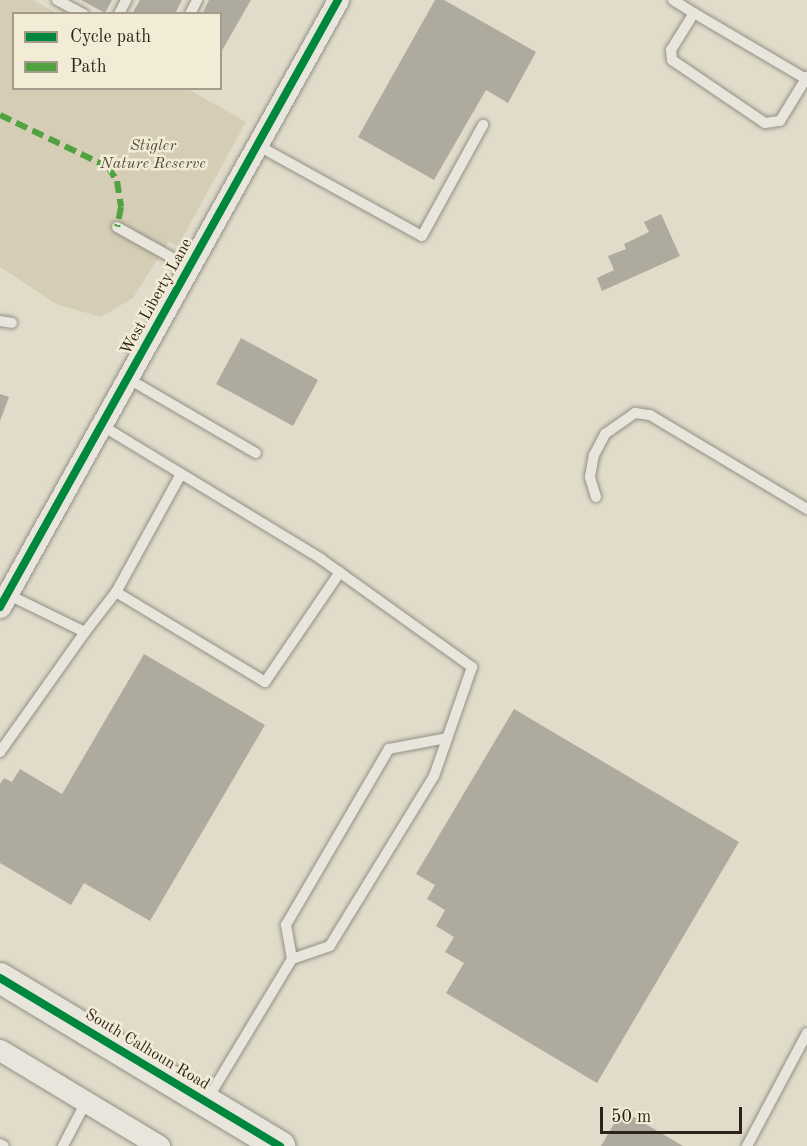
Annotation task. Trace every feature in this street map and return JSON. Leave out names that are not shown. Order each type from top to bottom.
[{"type":"street","name":"West Liberty Lane","points":[[4,600],[338,0]]},
{"type":"street","name":"South Calhoun Road","points":[[0,978],[280,1146]]},
{"type":"street","points":[[0,1050],[159,1146]]},
{"type":"lane","points":[[57,0],[79,12]]},
{"type":"lane","points":[[673,0],[806,78],[780,121],[765,123],[672,60],[671,50],[694,13]]},
{"type":"lane","points":[[257,146],[422,236],[483,125]]},
{"type":"lane","points":[[117,227],[189,267]]},
{"type":"lane","points":[[0,321],[12,324]]},
{"type":"lane","points":[[127,378],[256,453]]},
{"type":"lane","points":[[596,498],[590,477],[594,455],[605,434],[635,414],[650,415],[807,509]]},
{"type":"lane","points":[[101,425],[340,572],[472,667],[434,776],[330,946],[292,959],[206,1102]]},
{"type":"lane","points":[[0,752],[116,592],[181,474]]},
{"type":"lane","points":[[116,592],[264,682],[340,572]]},
{"type":"lane","points":[[4,600],[85,632]]},
{"type":"lane","points":[[292,959],[286,925],[388,749],[447,738]]},
{"type":"lane","points":[[747,1146],[807,1034]]},
{"type":"lane","points":[[63,1146],[87,1102]]},
{"type":"green space","name":"Stigler Nature Reserve","points":[[0,0],[33,0],[55,12],[12,12],[12,90],[190,90],[246,122],[178,246],[169,241],[133,298],[101,317],[56,304],[0,267]]},
{"type":"building","points":[[81,0],[112,0],[106,12]]},
{"type":"building","points":[[140,0],[182,0],[176,12],[133,12]]},
{"type":"building","points":[[209,0],[251,0],[222,51],[222,12],[203,12]]},
{"type":"building","points":[[435,0],[444,0],[536,52],[508,103],[486,90],[434,180],[358,137]]},
{"type":"building","points":[[661,214],[680,256],[602,291],[597,278],[614,270],[608,256],[626,249],[624,244],[649,232],[644,222]]},
{"type":"building","points":[[241,338],[318,380],[293,426],[216,384]]},
{"type":"building","points":[[0,394],[9,397],[0,421]]},
{"type":"building","points":[[144,654],[265,725],[150,921],[84,883],[71,905],[0,863],[0,784],[4,778],[12,782],[20,769],[62,794]]},
{"type":"building","points":[[514,709],[739,842],[597,1083],[446,993],[464,963],[445,952],[454,937],[436,926],[445,910],[427,899],[435,885],[416,874]]},
{"type":"building","points":[[622,1110],[683,1146],[601,1146]]},
{"type":"marked path","points":[[0,115],[108,167],[117,181],[121,207],[117,227]]},
{"type":"cycle path","points":[[0,607],[338,0]]},
{"type":"cycle path","points":[[0,978],[280,1146]]}]
